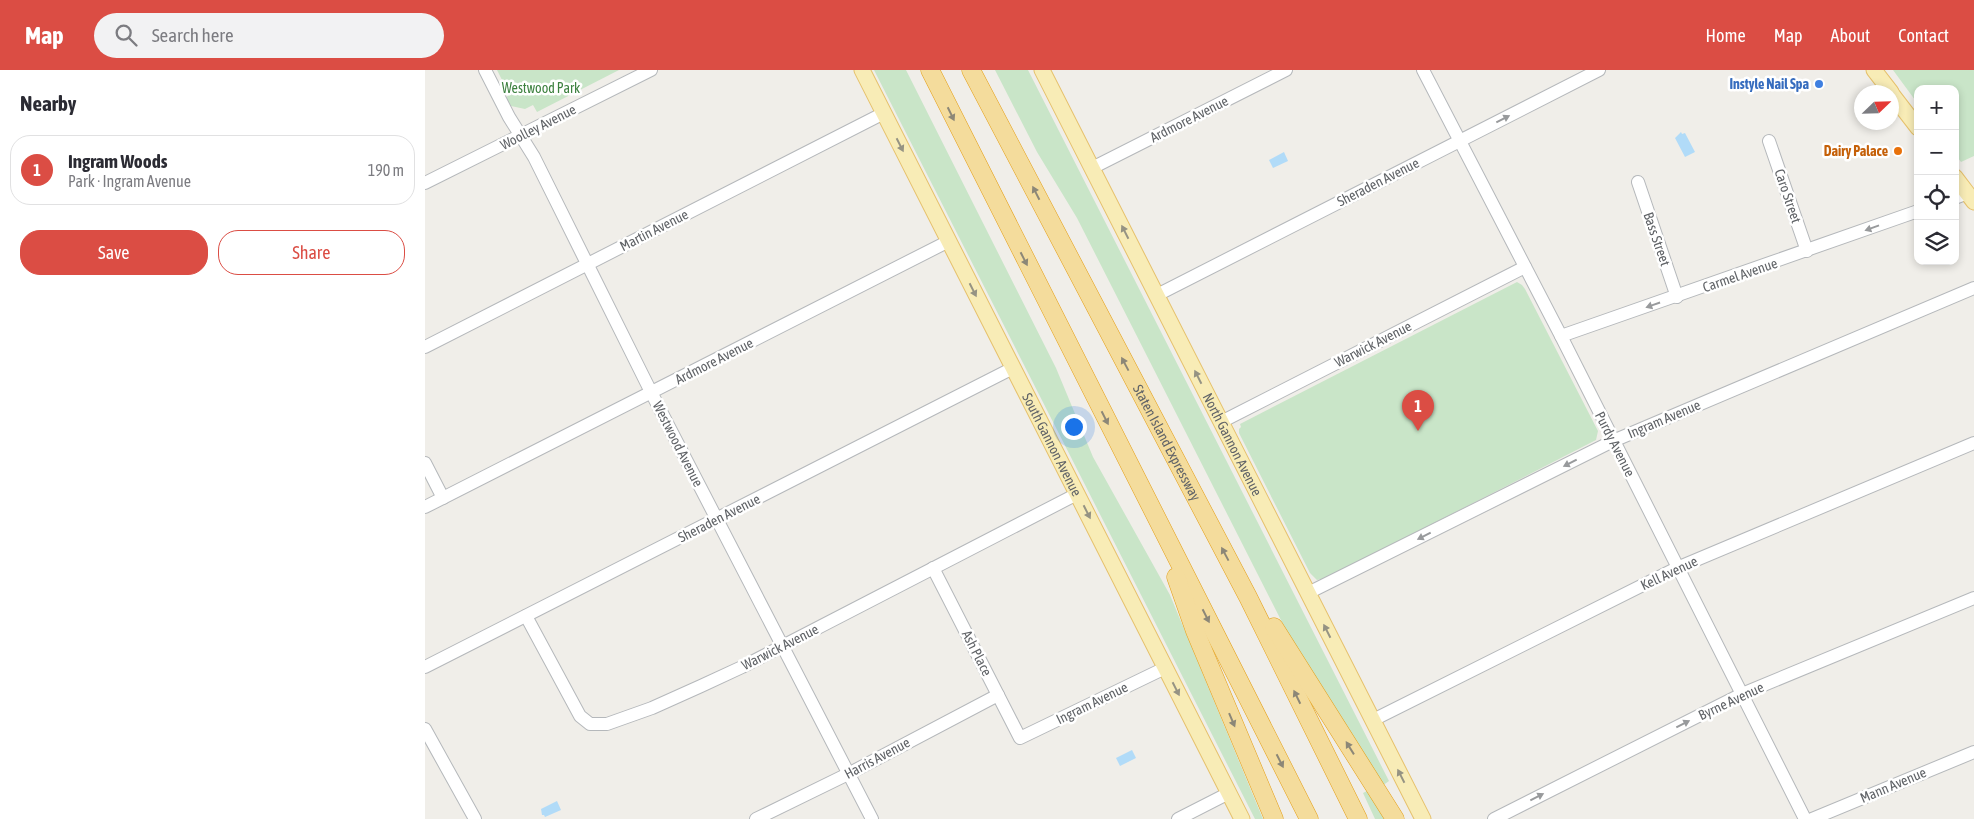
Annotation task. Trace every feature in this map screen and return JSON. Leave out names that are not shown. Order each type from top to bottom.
[{"type":"highway","points":[[930,70],[1309,819]]},
{"type":"highway","name":"Staten Island Expressway","points":[[971,70],[1248,597],[1358,819]]},
{"type":"highway","points":[[1152,511],[1195,631],[1274,819]]},
{"type":"highway","points":[[1248,597],[1275,628],[1395,819]]},
{"type":"main road","name":"South Gannon Avenue","points":[[862,70],[1242,819]]},
{"type":"main road","name":"North Gannon Avenue","points":[[1042,70],[1423,819]]},
{"type":"main road","points":[[1874,70],[1885,85]]},
{"type":"main road","points":[[1899,103],[1914,123]]},
{"type":"main road","points":[[1959,185],[1966,198]]},
{"type":"street","name":"Westwood Avenue","points":[[485,70],[534,157],[651,392],[872,819]]},
{"type":"street","name":"Woolley Avenue","points":[[425,183],[651,70]]},
{"type":"street","name":"Ardmore Avenue","points":[[1092,168],[1286,70]]},
{"type":"street","name":"Purdy Avenue","points":[[1423,70],[1561,336],[1805,819]]},
{"type":"street","name":"Sheraden Avenue","points":[[1157,295],[1599,70]]},
{"type":"street","name":"Martin Avenue","points":[[425,347],[884,113]]},
{"type":"street","name":"Caro Street","points":[[1769,140],[1807,251]]},
{"type":"street","name":"Bass Street","points":[[1638,182],[1677,296]]},
{"type":"street","name":"Carmel Avenue","points":[[1561,336],[1914,212]]},
{"type":"street","name":"Ardmore Avenue","points":[[425,507],[949,241]]},
{"type":"street","name":"Warwick Avenue","points":[[1221,422],[1525,267]]},
{"type":"street","name":"Ingram Avenue","points":[[1308,593],[1613,441],[1974,288]]},
{"type":"street","name":"Sheraden Avenue","points":[[425,667],[1013,368]]},
{"type":"street","name":"Kell Avenue","points":[[1373,720],[1677,568],[1974,444]]},
{"type":"street","points":[[425,463],[443,498]]},
{"type":"street","name":"Warwick Avenue","points":[[526,616],[580,716],[584,721],[595,725],[607,724],[652,708],[742,667],[1077,494]]},
{"type":"street","name":"Ash Place","points":[[933,568],[1019,738]]},
{"type":"street","name":"Byrne Avenue","points":[[1494,819],[1742,694],[1974,598]]},
{"type":"street","name":"Ingram Avenue","points":[[1019,738],[1165,668]]},
{"type":"street","name":"Harris Avenue","points":[[756,819],[998,695]]},
{"type":"street","points":[[425,729],[475,819]]},
{"type":"street","name":"Mann Avenue","points":[[1812,819],[1974,752]]},
{"type":"street","points":[[1178,819],[1229,793]]},
{"type":"green space","name":"Westwood Park","points":[[497,70],[619,70],[537,112],[533,105],[525,109],[511,106],[506,98],[509,94]]},
{"type":"green space","points":[[874,70],[906,70],[1056,368],[1093,457],[1170,595],[1263,819],[1255,819]]},
{"type":"green space","points":[[995,70],[1028,70],[1389,781],[1382,786],[1287,632],[1077,218],[1037,152]]},
{"type":"green space","points":[[1893,70],[1974,70],[1974,156],[1961,162],[1959,159],[1959,85],[1914,85],[1914,99]]},
{"type":"green space","points":[[1517,282],[1525,289],[1598,431],[1596,440],[1327,578],[1317,580],[1310,573],[1239,433],[1240,424]]},
{"type":"green space","points":[[1367,791],[1387,819],[1375,819],[1363,793]]},
{"type":"water","points":[[1681,132],[1682,134],[1685,133],[1695,152],[1685,157],[1675,138]]},
{"type":"water","points":[[1284,152],[1288,161],[1273,168],[1269,160]]},
{"type":"water","points":[[1132,750],[1136,758],[1120,766],[1116,758]]},
{"type":"water","points":[[557,801],[561,810],[545,817],[542,815],[541,809]]},
{"type":"place","name":"Instyle Nail Spa","points":[[1819,84]]},
{"type":"place","name":"Dairy Palace","points":[[1898,151]]},
{"type":"place","name":"Ingram Woods","points":[[1418,431]]}]
